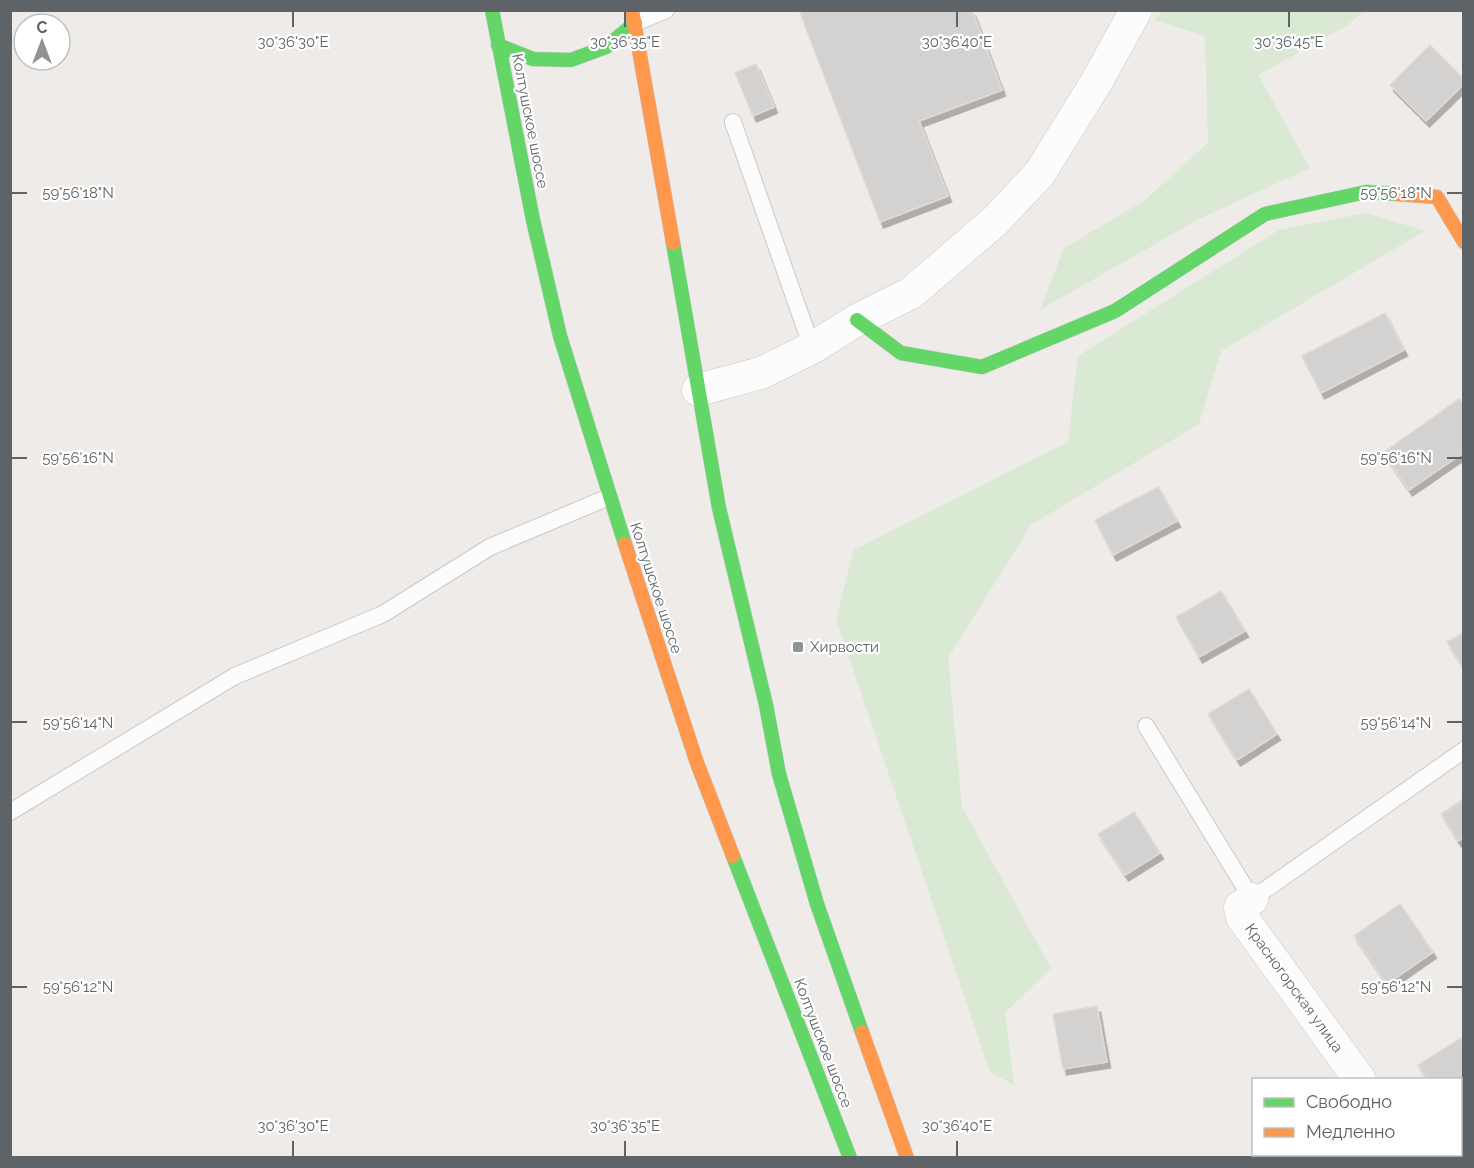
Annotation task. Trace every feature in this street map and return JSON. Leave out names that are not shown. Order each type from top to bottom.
[{"type":"main road","name":"Колтушское шоссе","points":[[492,10],[533,220],[561,336],[609,497],[697,764],[850,1158]]},
{"type":"main road","points":[[498,45],[533,59],[570,60],[606,47],[633,17]]},
{"type":"main road","points":[[633,17],[719,508],[766,705],[779,774],[817,904],[907,1158]]},
{"type":"main road","points":[[857,320],[901,353],[982,367],[1115,311],[1265,214],[1366,192],[1437,197],[1464,242]]},
{"type":"street","points":[[698,390],[761,373],[812,348],[857,320],[911,293],[995,221],[1040,173],[1097,81],[1136,10]]},
{"type":"street","name":"Красногорская улица","points":[[1252,899],[1240,907],[1242,917],[1359,1078]]},
{"type":"lane","points":[[633,17],[666,10]]},
{"type":"lane","points":[[733,122],[812,348]]},
{"type":"lane","points":[[10,812],[235,676],[383,614],[490,547],[609,497]]},
{"type":"lane","points":[[1146,726],[1252,899],[1464,750]]},
{"type":"green space","points":[[1162,11],[1365,11],[1346,26],[1258,75],[1310,168],[1201,218],[1040,310],[1064,248],[1144,201],[1208,143],[1205,36],[1155,20]]},
{"type":"green space","points":[[1367,213],[1425,231],[1221,351],[1199,424],[1031,525],[948,658],[962,807],[1051,968],[1005,1013],[1014,1085],[990,1072],[836,619],[854,550],[1068,442],[1078,356],[1279,230]]},
{"type":"building","points":[[799,10],[972,10],[1002,90],[919,121],[948,196],[880,222]]},
{"type":"building","points":[[1430,45],[1464,79],[1464,84],[1426,121],[1390,85]]},
{"type":"building","points":[[756,64],[774,107],[753,116],[735,73]]},
{"type":"building","points":[[1385,313],[1404,350],[1321,393],[1302,356]]},
{"type":"building","points":[[1459,399],[1464,405],[1464,452],[1409,490],[1383,453]]},
{"type":"building","points":[[1158,487],[1177,521],[1113,555],[1095,520]]},
{"type":"building","points":[[1221,591],[1245,631],[1199,657],[1176,617]]},
{"type":"building","points":[[1464,632],[1464,668],[1447,642]]},
{"type":"building","points":[[1249,689],[1277,734],[1237,760],[1208,714]]},
{"type":"building","points":[[1464,799],[1464,837],[1458,841],[1441,814]]},
{"type":"building","points":[[1134,812],[1160,853],[1125,875],[1098,834]]},
{"type":"building","points":[[1400,904],[1433,952],[1387,984],[1354,936]]},
{"type":"building","points":[[1097,1006],[1107,1062],[1063,1069],[1053,1014]]},
{"type":"building","points":[[1461,1038],[1464,1042],[1464,1103],[1462,1104],[1462,1078],[1426,1078],[1418,1065]]},
{"type":"traffic: fast","points":[[492,10],[533,220],[560,336],[625,544]]},
{"type":"traffic: fast","points":[[498,45],[533,59],[571,60],[606,47],[635,23]]},
{"type":"traffic: fast","points":[[857,320],[901,353],[982,367],[1115,311],[1265,214],[1366,192],[1397,194]]},
{"type":"traffic: fast","points":[[673,243],[719,508],[766,705],[779,774],[817,904],[862,1032]]},
{"type":"traffic: fast","points":[[733,856],[850,1158]]},
{"type":"traffic: slow","points":[[632,10],[673,243]]},
{"type":"traffic: slow","points":[[1397,194],[1437,197],[1464,242]]},
{"type":"traffic: slow","points":[[625,544],[697,763],[733,856]]},
{"type":"traffic: slow","points":[[862,1032],[907,1158]]},
{"type":"place","name":"Хирвости","points":[[798,647]]}]
